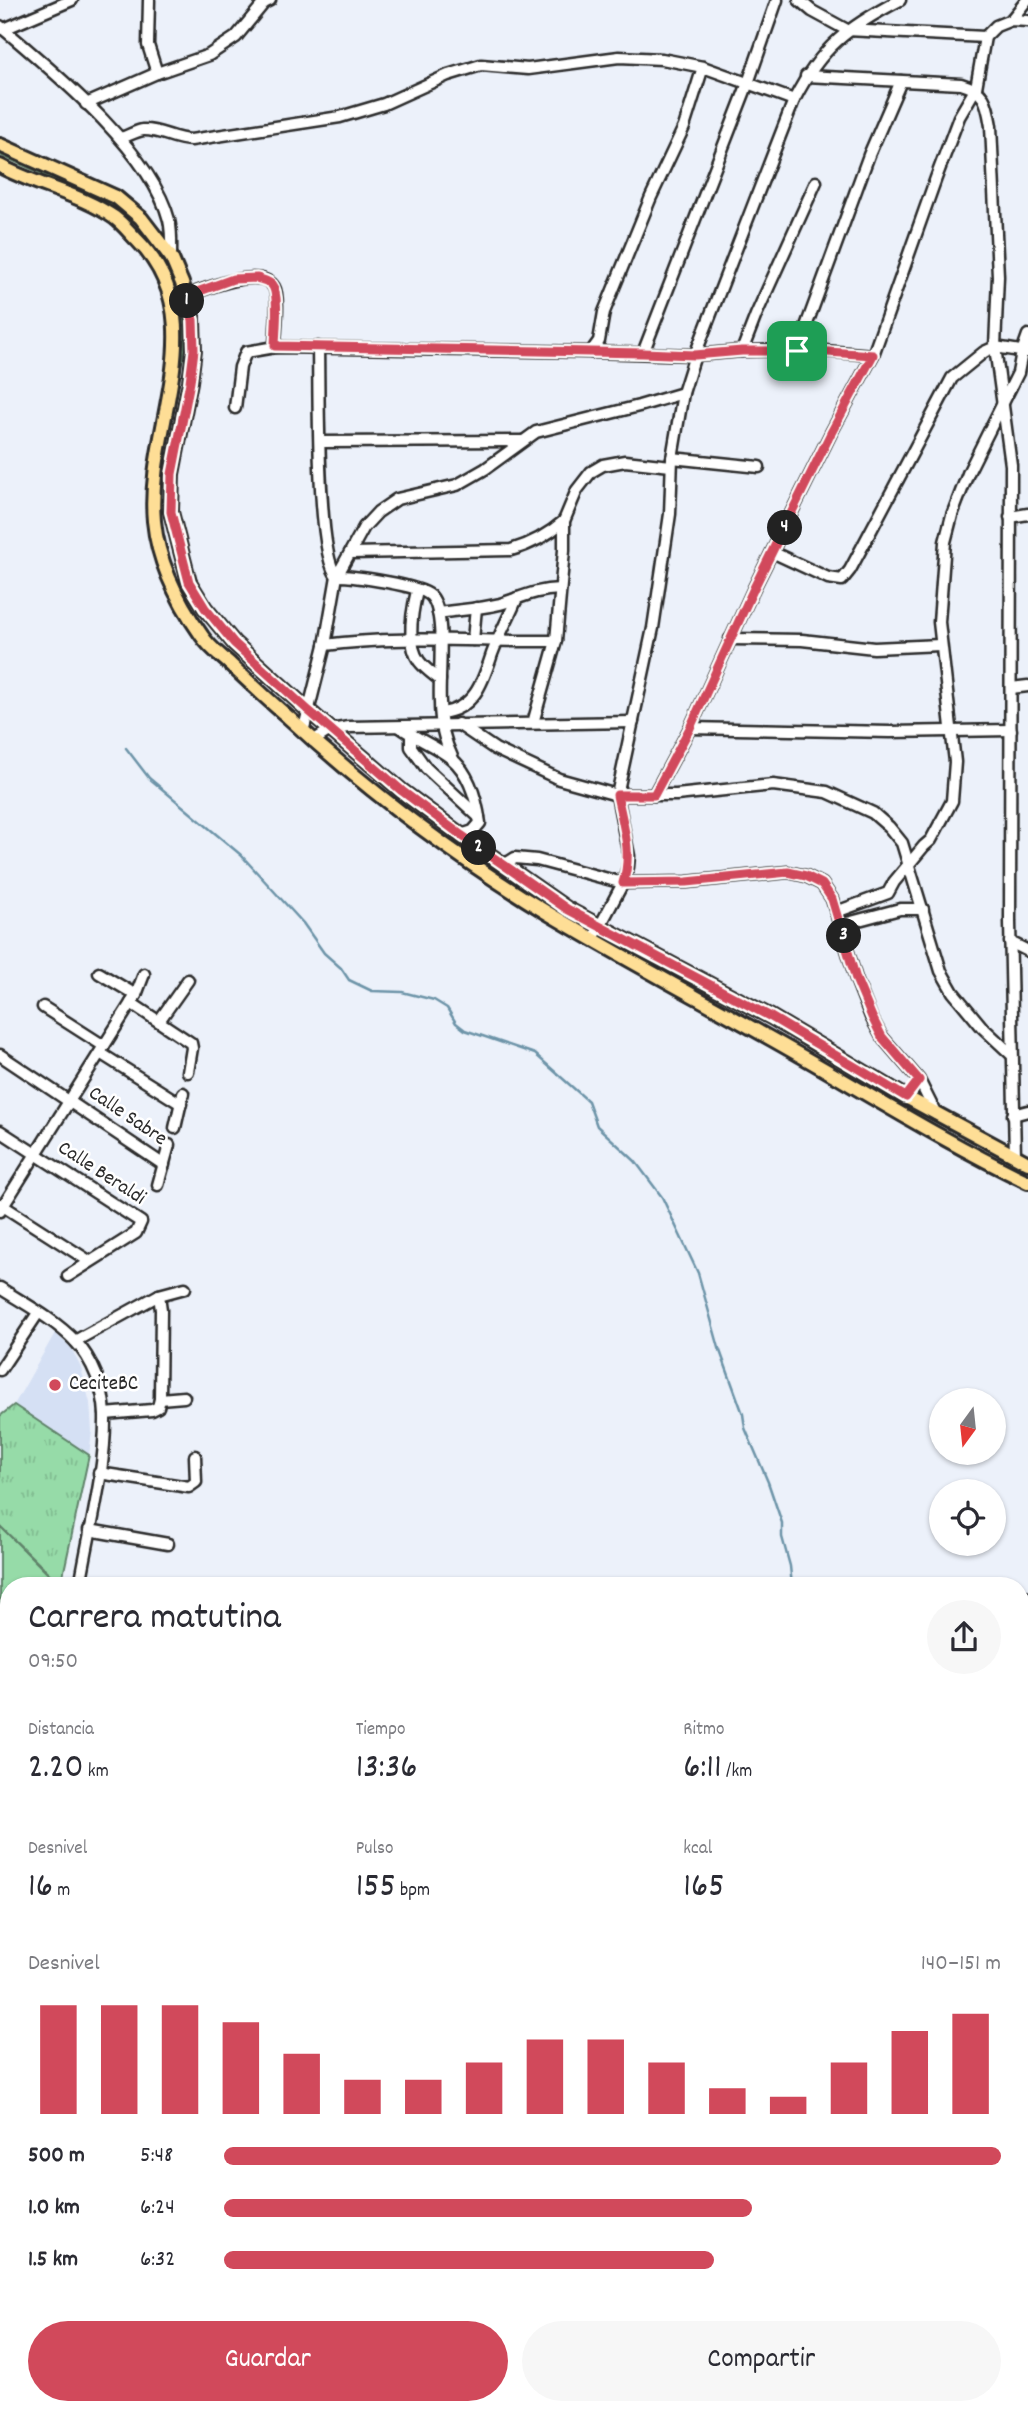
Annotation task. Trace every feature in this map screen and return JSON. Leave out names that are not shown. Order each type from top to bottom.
[{"type":"main road","points":[[0,145],[116,197],[141,218],[172,257],[193,320],[194,350],[172,474],[171,512],[189,582],[205,608],[234,643],[402,791],[567,909],[771,1017],[906,1097],[1028,1163]]},
{"type":"main road","points":[[0,166],[116,219],[146,248],[162,272],[172,301],[176,332],[173,375],[159,453],[153,519],[161,559],[185,612],[205,641],[308,736],[376,794],[450,849],[546,912],[798,1054],[928,1131],[1028,1182]]},
{"type":"main road","points":[[173,375],[190,382]]},
{"type":"street","points":[[72,0],[2,28],[121,138],[152,180],[168,219],[172,257]]},
{"type":"street","points":[[149,0],[148,45],[157,73]]},
{"type":"street","points":[[86,104],[157,73],[209,55],[236,37],[264,3],[270,0]]},
{"type":"street","points":[[643,353],[748,83],[777,0]]},
{"type":"street","points":[[799,0],[812,11],[847,30],[985,37]]},
{"type":"street","points":[[593,939],[623,883],[628,867],[629,856],[617,795],[653,628],[670,514],[672,462],[683,393],[695,355],[794,100],[806,76],[816,61],[847,30],[900,0]]},
{"type":"street","points":[[1011,20],[1027,0]]},
{"type":"street","points":[[654,795],[690,728],[730,639],[831,433],[873,355],[959,117],[976,88],[985,37],[996,26],[1011,20],[1028,21]]},
{"type":"street","points":[[121,138],[140,130],[156,131],[191,141],[340,117],[384,104],[448,75],[481,65],[528,69],[619,57],[662,59],[703,67],[794,100]]},
{"type":"street","points":[[591,352],[599,341],[604,312],[651,197],[684,127],[703,67]]},
{"type":"street","points":[[806,76],[961,84],[976,88],[987,103],[991,126],[998,276],[995,348],[1012,465],[1010,942],[1015,1156]]},
{"type":"street","points":[[797,351],[869,155],[901,81]]},
{"type":"street","points":[[742,351],[755,315],[816,182]]},
{"type":"street","points":[[186,296],[233,279],[257,278],[270,283],[276,296],[275,346]]},
{"type":"street","points":[[836,912],[888,893],[894,882],[931,840],[952,801],[955,762],[940,645],[942,575],[952,515],[969,471],[1018,373],[1028,335]]},
{"type":"street","points":[[235,408],[240,368],[246,352],[275,346],[695,355],[742,351],[836,351],[873,355]]},
{"type":"street","points":[[318,347],[326,544],[337,576]]},
{"type":"street","points":[[772,552],[828,578],[842,580],[850,570],[952,377],[984,352],[995,348],[1025,352]]},
{"type":"street","points":[[517,598],[482,685],[456,710],[441,719],[400,727],[349,727],[308,736],[309,711],[325,645],[337,576],[364,527],[378,512],[397,499],[457,485],[485,469],[536,432],[683,393]]},
{"type":"street","points":[[321,442],[522,441]]},
{"type":"street","points":[[350,553],[511,550],[530,544],[549,534],[564,521],[583,481],[603,465],[625,461],[758,467]]},
{"type":"street","points":[[1010,517],[1028,514]]},
{"type":"street","points":[[533,723],[556,640],[564,521]]},
{"type":"street","points":[[337,576],[358,576],[430,595],[438,613],[441,640],[441,719],[444,742],[474,794],[479,817],[478,828],[461,835]]},
{"type":"street","points":[[438,613],[476,608],[531,592],[560,589]]},
{"type":"street","points":[[417,591],[412,639],[418,659],[440,680]]},
{"type":"street","points":[[473,640],[476,608]]},
{"type":"street","points":[[325,645],[412,639],[498,642],[556,640]]},
{"type":"street","points":[[730,639],[802,640],[874,648],[940,645]]},
{"type":"street","points":[[1011,688],[1028,686]]},
{"type":"street","points":[[441,719],[458,724],[495,748],[559,779],[617,795],[688,794],[773,785],[827,792],[873,813],[902,843],[941,971],[953,992],[982,1027],[1012,1055]]},
{"type":"street","points":[[458,724],[633,722]]},
{"type":"street","points":[[400,727],[453,760]]},
{"type":"street","points":[[690,728],[1011,730]]},
{"type":"street","points":[[411,735],[411,747],[426,768],[479,817]]},
{"type":"street","points":[[504,865],[515,858],[537,860],[623,883],[687,882],[788,872],[806,876],[822,884],[832,899],[856,979],[872,1017],[882,1037],[919,1080],[936,1114]]},
{"type":"street","points":[[840,925],[900,909],[923,908]]},
{"type":"street","points":[[1010,942],[1028,951]]},
{"type":"street","points":[[99,973],[191,1043],[188,1072]]},
{"type":"street","points":[[68,1276],[89,1261],[1,1207],[134,999],[144,974]]},
{"type":"street","points":[[159,1021],[188,980]]},
{"type":"street","points":[[43,1007],[181,1104]]},
{"type":"street","name":"Calle Sabre","points":[[0,1055],[164,1165]]},
{"type":"street","points":[[906,1097],[919,1080]]},
{"type":"street","points":[[175,1128],[183,1093]]},
{"type":"street","points":[[1013,1115],[1028,1111]]},
{"type":"street","points":[[0,1131],[36,1154]]},
{"type":"street","points":[[158,1185],[169,1145]]},
{"type":"street","name":"Calle Beraldi","points":[[36,1154],[141,1222],[136,1233],[89,1261]]},
{"type":"street","points":[[0,1288],[75,1341],[91,1364],[99,1382],[105,1414],[99,1473],[81,1577]]},
{"type":"street","points":[[75,1341],[159,1295],[185,1288]]},
{"type":"street","points":[[159,1295],[159,1403]]},
{"type":"street","points":[[0,1370],[38,1313]]},
{"type":"street","points":[[105,1414],[184,1397]]},
{"type":"street","points":[[99,1473],[189,1487],[196,1482],[195,1456]]},
{"type":"street","points":[[89,1530],[168,1544]]},
{"type":"shaded area","name":"CeciteBC","points":[[55,1333],[71,1348],[81,1368],[90,1403],[92,1431],[89,1455],[14,1405]]},
{"type":"green space","points":[[0,148],[90,188],[111,200],[148,231],[165,257],[182,308],[185,344],[180,366],[179,313],[160,255],[134,221],[101,200],[0,155]]},
{"type":"green space","points":[[14,1405],[89,1455],[63,1577],[53,1577],[0,1526],[0,1416]]},
{"type":"green space","points":[[0,1526],[51,1577],[0,1577]]},
{"type":"waterway","points":[[126,748],[149,778],[241,855],[303,923],[324,953],[341,968],[349,980],[372,991],[402,992],[434,1000],[447,1008],[456,1023],[465,1030],[535,1054],[588,1101],[597,1126],[635,1161],[662,1197],[698,1273],[719,1348],[743,1414],[745,1428],[782,1523],[782,1537],[791,1577]]},
{"type":"place","name":"CeciteBC","points":[[55,1385]]},
{"type":"route","points":[[257,278],[274,287],[275,346],[695,355],[742,351],[797,351],[873,355],[831,433],[754,588],[690,728],[654,795],[617,795],[629,856],[623,883],[687,882],[788,872],[806,876],[822,884],[832,899],[856,979],[872,1017],[882,1037],[919,1080],[906,1097],[771,1017],[567,909],[402,791],[273,680],[234,643],[205,608],[189,582],[171,512],[172,474],[194,350],[193,320],[186,296],[233,279],[257,278]]}]
